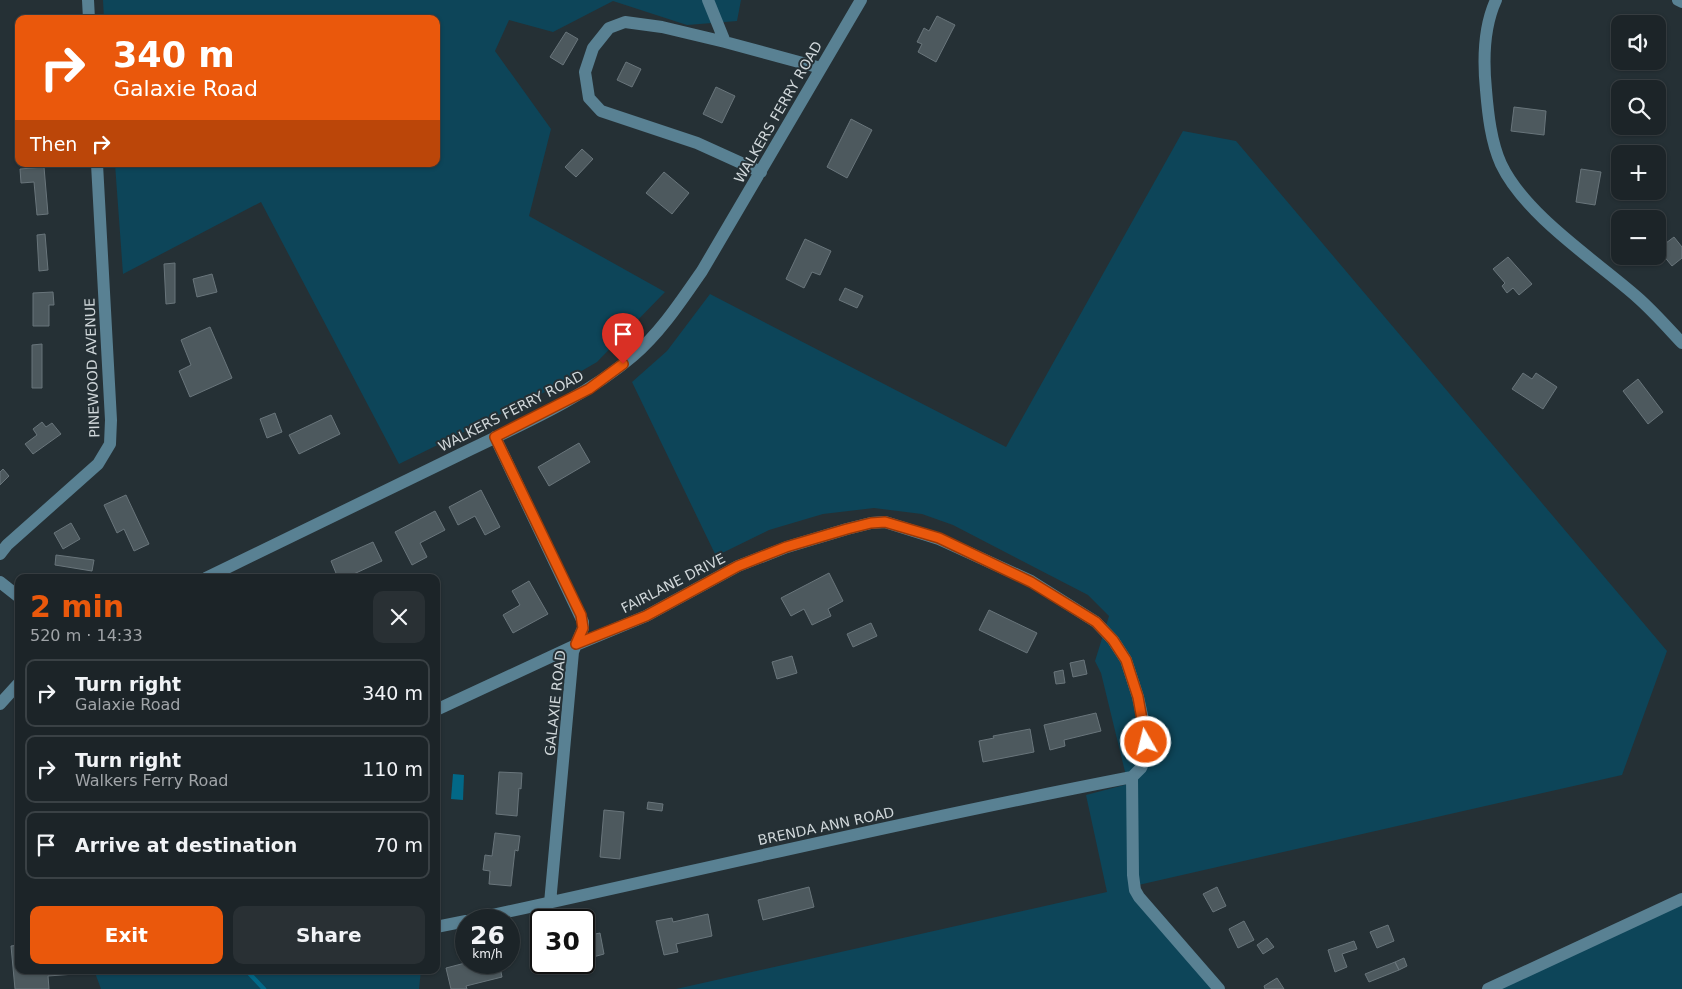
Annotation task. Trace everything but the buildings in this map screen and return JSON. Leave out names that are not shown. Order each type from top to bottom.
[{"type":"street","points":[[88,0],[89,15]]},
{"type":"street","points":[[708,0],[725,42]]},
{"type":"street","name":"WALKERS FERRY ROAD","points":[[214,574],[589,389],[634,356],[676,309],[702,271],[861,0]]},
{"type":"street","points":[[1496,0],[1492,8],[1487,31],[1484,74],[1495,146],[1508,177],[1543,218],[1637,297],[1682,343]]},
{"type":"street","points":[[1678,0],[1682,2]]},
{"type":"street","points":[[761,172],[697,143],[601,111],[588,98],[586,72],[593,48],[609,28],[625,22],[662,27],[821,68]]},
{"type":"street","name":"PINEWOOD AVENUE","points":[[0,554],[14,539],[98,464],[110,444],[112,420],[97,167]]},
{"type":"street","name":"GALAXIE ROAD","points":[[495,437],[581,615],[583,628],[574,652],[568,701],[550,903]]},
{"type":"street","name":"FAIRLANE DRIVE","points":[[440,708],[576,644],[646,616],[738,566],[786,547],[847,529],[871,523],[885,522],[939,538],[1031,582],[1096,622],[1113,640],[1126,660],[1138,697],[1144,724],[1147,756],[1141,768],[1132,777]]},
{"type":"street","points":[[0,582],[15,594]]},
{"type":"street","points":[[0,704],[15,687]]},
{"type":"street","points":[[1132,777],[1133,875],[1135,890],[1156,918],[1219,989]]},
{"type":"street","name":"BRENDA ANN ROAD","points":[[520,909],[1028,797],[1132,777]]},
{"type":"street","points":[[1488,989],[1682,899]]},
{"type":"street","points":[[440,926],[455,923]]},
{"type":"shaded area","points":[[103,0],[741,0],[737,21],[687,25],[613,1],[553,32],[509,20],[495,51],[551,129],[529,216],[665,292],[597,362],[547,391],[399,464],[261,202],[123,274],[115,167],[440,167],[440,15],[104,15]]},
{"type":"shaded area","points":[[1183,131],[1236,141],[1667,651],[1622,775],[1134,886],[1214,989],[676,989],[1107,892],[1086,795],[1128,784],[1101,673],[1095,661],[1109,616],[1088,595],[953,525],[922,514],[874,508],[823,514],[769,530],[716,556],[632,382],[667,351],[710,294],[1006,447]]},
{"type":"shaded area","points":[[453,774],[464,775],[463,800],[451,799]]},
{"type":"shaded area","points":[[1682,893],[1682,989],[1490,989]]},
{"type":"shaded area","points":[[95,974],[421,974],[419,989],[101,989]]},
{"type":"waterway","points":[[250,974],[264,989]]},
{"type":"route","points":[[623,364],[589,389],[495,437],[581,615],[583,628],[576,644],[646,616],[738,566],[786,547],[847,529],[871,523],[885,522],[939,538],[1031,582],[1096,622],[1113,640],[1126,660],[1138,697],[1146,742]]}]
